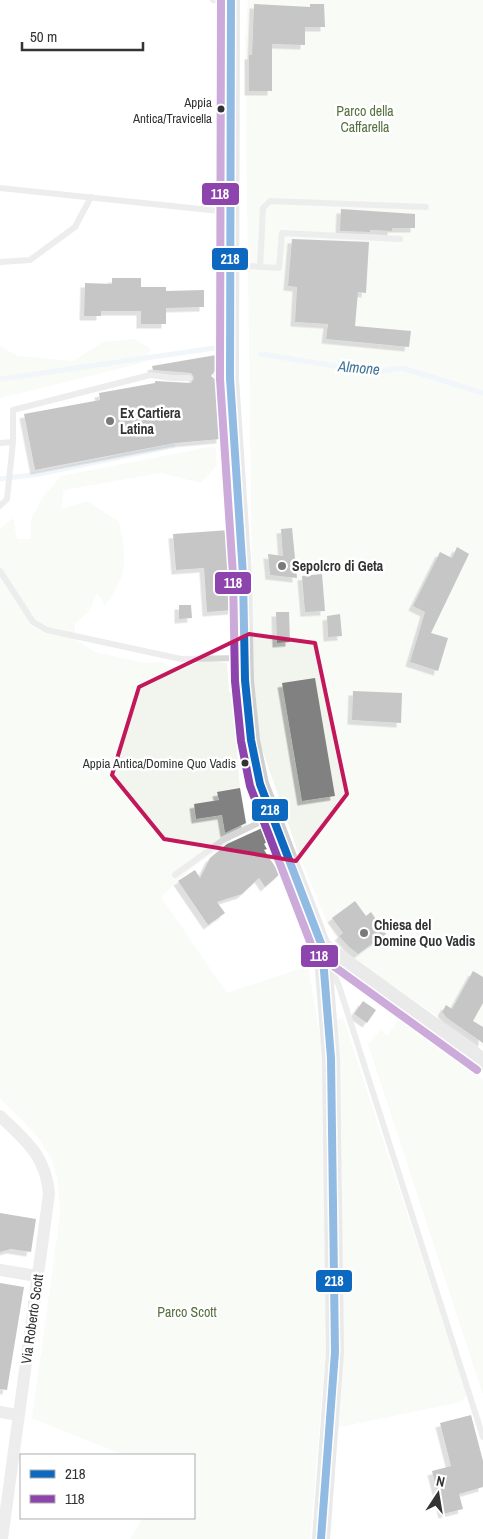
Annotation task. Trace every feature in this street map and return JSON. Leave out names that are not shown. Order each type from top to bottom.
[{"type":"street","points":[[231,1],[230,265],[223,376],[243,575],[244,658],[251,740],[260,784],[322,946],[331,1058],[335,1352],[321,1539]]},
{"type":"street","points":[[322,946],[483,1062]]},
{"type":"street","name":"Via Roberto Scott","points":[[0,1116],[33,1149],[46,1173],[49,1203],[2,1539]]},
{"type":"street","points":[[0,1270],[38,1276]]},
{"type":"street","points":[[0,1412],[18,1415]]},
{"type":"lane","points":[[214,0],[231,1]]},
{"type":"lane","points":[[0,188],[231,212]]},
{"type":"lane","points":[[0,262],[30,260],[75,227],[91,197]]},
{"type":"lane","points":[[260,267],[263,208],[270,201],[426,207]]},
{"type":"lane","points":[[230,265],[278,268],[282,233],[400,239]]},
{"type":"lane","points":[[0,506],[7,499],[13,442],[13,410],[150,375],[189,378]]},
{"type":"lane","points":[[0,442],[13,442]]},
{"type":"lane","points":[[0,571],[33,622],[47,630],[181,659],[244,658]]},
{"type":"lane","points":[[174,875],[223,840],[272,816]]},
{"type":"lane","points":[[322,946],[339,986],[483,1437]]},
{"type":"highlighted area","points":[[249,634],[315,643],[347,794],[296,861],[164,839],[112,775],[139,687]]},
{"type":"green space","name":"Parco della Caffarella","points":[[248,0],[483,0],[483,1047],[354,959],[339,942],[327,922],[298,852],[259,740],[254,678],[252,568],[245,42]]},
{"type":"green space","points":[[134,339],[151,349],[142,363],[0,398],[0,346],[18,356],[73,361],[103,342]]},
{"type":"green space","name":"Parco Scott","points":[[215,446],[217,465],[201,483],[161,473],[63,490],[62,509],[87,501],[119,522],[124,557],[122,575],[113,595],[105,606],[97,592],[90,610],[75,624],[75,639],[95,652],[145,663],[162,662],[178,671],[202,660],[227,663],[229,692],[232,692],[240,788],[248,830],[230,840],[231,842],[194,866],[161,897],[227,993],[308,966],[324,1059],[327,1231],[326,1350],[310,1539],[130,1539],[142,1519],[195,1519],[195,1454],[121,1454],[32,1418],[60,1215],[57,1176],[46,1149],[27,1125],[0,1098],[0,529],[13,518],[17,539],[31,539],[31,519],[43,497],[61,476]]},
{"type":"green space","points":[[343,1018],[467,1395],[461,1402],[335,1428],[339,1326],[341,1173],[335,1020]]},
{"type":"green space","points":[[399,1019],[483,1080],[483,1395],[368,1044],[381,1029],[387,1036]]},
{"type":"building","points":[[254,4],[310,7],[310,4],[324,4],[325,27],[305,27],[305,45],[272,44],[272,91],[249,91],[249,55],[252,55]]},
{"type":"building","points":[[341,209],[415,214],[415,228],[392,228],[392,231],[370,230],[370,232],[340,231]]},
{"type":"building","points":[[292,239],[369,242],[366,293],[358,292],[355,326],[411,331],[409,347],[326,339],[328,324],[295,322],[297,287],[288,286]]},
{"type":"building","points":[[112,278],[141,278],[141,287],[166,287],[166,291],[204,290],[204,307],[166,308],[166,324],[141,324],[141,311],[101,311],[101,316],[84,316],[85,283],[112,284]]},
{"type":"building","points":[[216,355],[216,370],[211,376],[216,380],[221,439],[175,443],[35,470],[24,414],[100,400],[99,393],[155,383],[155,381],[191,383],[194,378],[191,373],[153,370],[152,366]]},
{"type":"building","name":"Sepolcro di Geta","points":[[292,528],[297,578],[270,575],[268,554],[283,556],[281,529]]},
{"type":"building","points":[[229,530],[233,610],[207,612],[204,568],[176,570],[173,534]]},
{"type":"building","points":[[457,547],[469,554],[431,633],[448,638],[438,671],[410,662],[425,612],[413,606],[440,552],[452,558]]},
{"type":"building","points":[[322,574],[325,611],[305,612],[302,576]]},
{"type":"building","points":[[179,605],[191,605],[192,618],[179,619]]},
{"type":"building","points":[[276,612],[289,612],[290,642],[277,643]]},
{"type":"building","points":[[340,614],[342,636],[328,637],[327,616]]},
{"type":"building","points":[[315,678],[335,796],[302,801],[282,683]]},
{"type":"building","points":[[353,691],[402,693],[401,723],[352,720]]},
{"type":"building","points":[[240,788],[246,823],[225,833],[222,815],[196,819],[194,804],[219,800],[217,792]]},
{"type":"building","points":[[262,828],[269,840],[264,844],[267,849],[264,850],[280,874],[265,887],[259,878],[242,894],[217,902],[225,913],[208,925],[178,881],[195,870],[200,878],[210,858],[227,844]]},
{"type":"building","name":"Chiesa del Domine Quo Vadis","points":[[355,901],[366,916],[371,912],[386,934],[358,954],[339,936],[343,933],[332,918]]},
{"type":"building","points":[[473,971],[483,977],[483,1003],[473,1021],[483,1027],[483,1043],[447,1018],[442,1012],[446,1005],[452,1009]]},
{"type":"building","points":[[363,1001],[376,1010],[367,1023],[354,1014]]},
{"type":"building","points":[[0,1213],[36,1219],[31,1252],[11,1249],[0,1252]]},
{"type":"building","points":[[0,1283],[24,1287],[7,1390],[0,1389]]},
{"type":"building","points":[[471,1415],[483,1461],[483,1487],[459,1494],[463,1509],[443,1514],[432,1471],[451,1466],[440,1423]]},
{"type":"waterway","name":"Almone","points":[[0,379],[215,348]]},
{"type":"waterway","name":"Almone","points":[[261,354],[372,372],[403,368],[483,393]]},
{"type":"waterway","points":[[0,479],[39,474],[173,446]]},
{"type":"transit line","name":"118","points":[[221,0],[220,379],[233,575],[235,681],[241,741],[250,786],[314,952],[477,1070]]},
{"type":"transit line","name":"218","points":[[231,0],[230,378],[243,575],[245,680],[251,740],[260,784],[322,946],[331,1058],[335,1352],[321,1539]]},
{"type":"place","name":"Appia Antica/Travicella","points":[[221,109]]},
{"type":"place","name":"Ex Cartiera Latina","points":[[110,421]]},
{"type":"place","name":"Sepolcro di Geta","points":[[282,566]]},
{"type":"place","name":"Appia Antica/Domine Quo Vadis","points":[[245,763]]},
{"type":"place","name":"Chiesa del Domine Quo Vadis","points":[[364,933]]}]
